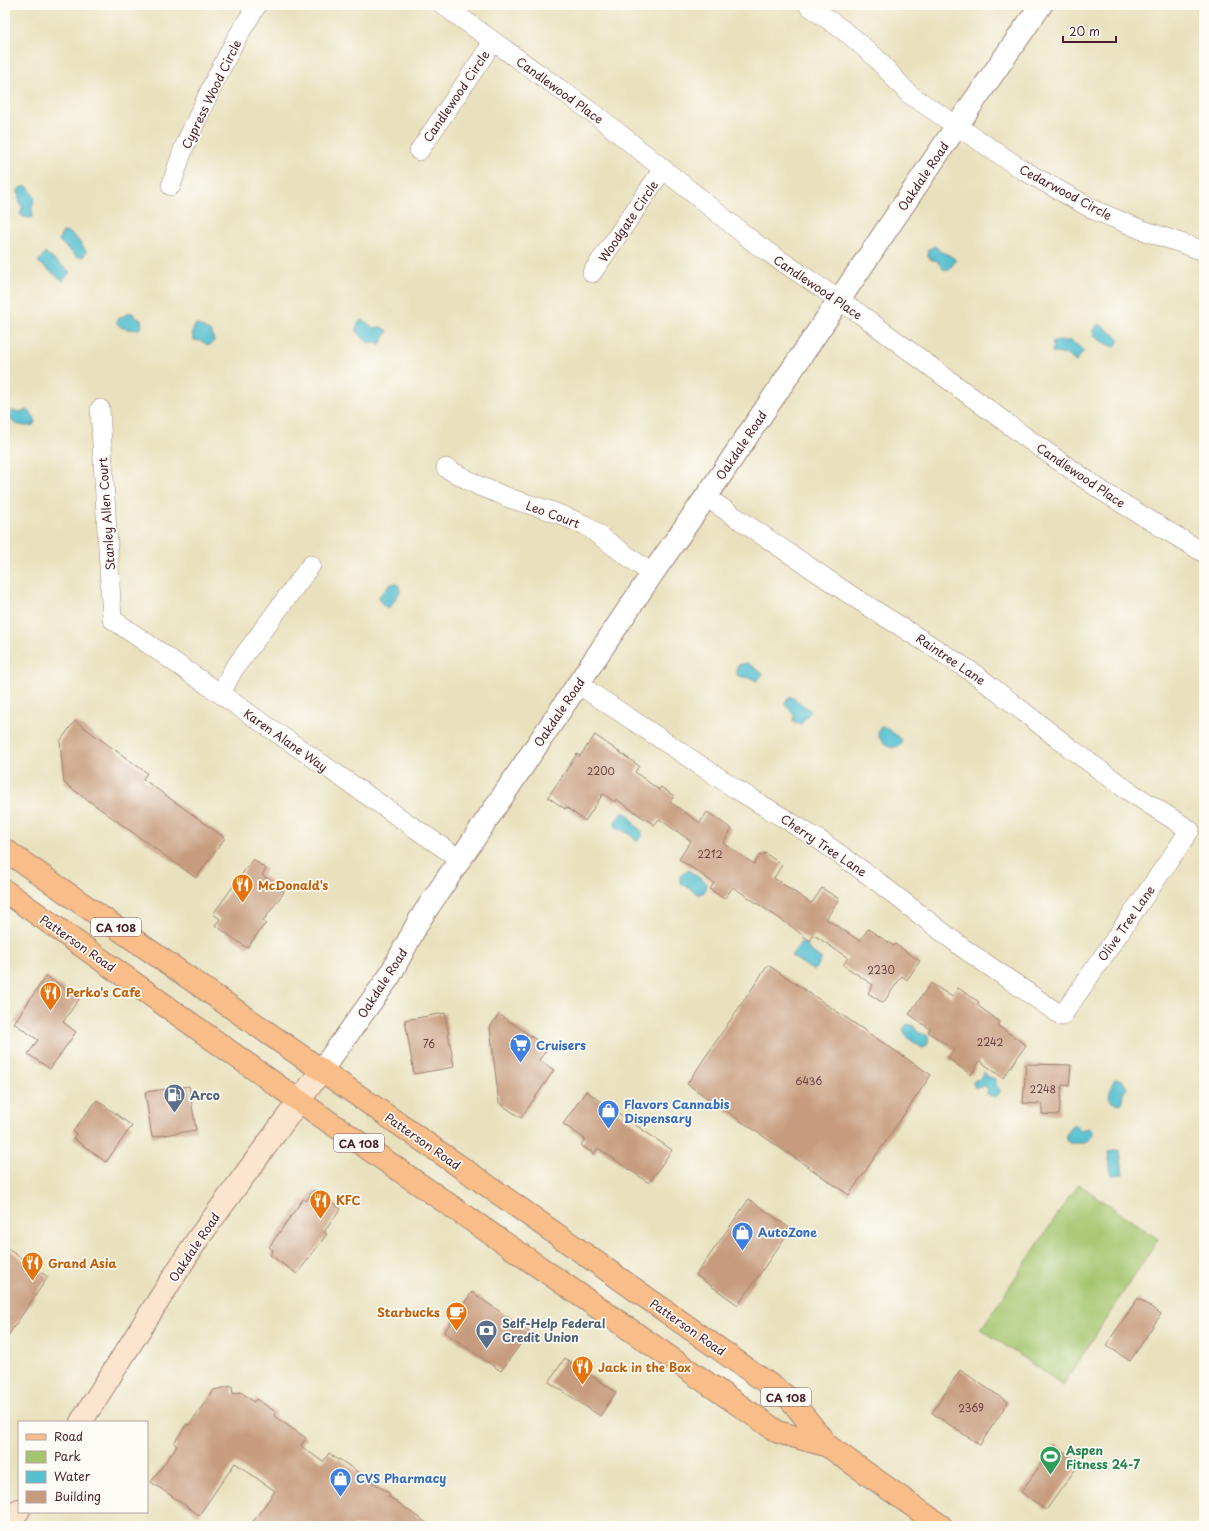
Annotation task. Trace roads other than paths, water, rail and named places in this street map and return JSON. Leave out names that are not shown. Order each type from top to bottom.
[{"type":"main road","name":"Patterson Road","points":[[5,850],[498,1193],[790,1400],[828,1446],[941,1526]]},
{"type":"main road","name":"Patterson Road","points":[[5,891],[298,1101],[778,1432],[828,1446]]},
{"type":"main road","name":"Oakdale Road","points":[[82,1421],[197,1240],[321,1071]]},
{"type":"main road","points":[[8,1526],[18,1511]]},
{"type":"street","name":"Cypress Wood Circle","points":[[171,186],[184,147],[214,82],[236,39],[257,5]]},
{"type":"street","name":"Candlewood Place","points":[[443,5],[600,118],[756,244],[838,301],[860,314],[1028,439],[1105,493],[1204,553]]},
{"type":"street","name":"Cedarwood Circle","points":[[808,5],[851,36],[866,49],[909,94],[956,127],[1023,170],[1094,210],[1140,229],[1204,251]]},
{"type":"street","name":"Oakdale Road","points":[[321,1071],[389,977],[420,919],[652,574],[706,497],[956,127],[1041,5]]},
{"type":"street","name":"Candlewood Circle","points":[[420,151],[493,42]]},
{"type":"street","name":"Woodgate Circle","points":[[592,273],[663,169]]},
{"type":"street","name":"Stanley Allen Court","points":[[100,409],[112,619]]},
{"type":"street","name":"Leo Court","points":[[446,468],[479,486],[512,499],[551,511],[584,525],[652,574]]},
{"type":"street","name":"Raintree Lane","points":[[706,497],[852,596],[975,674],[1127,790],[1190,830]]},
{"type":"street","points":[[221,694],[233,670],[311,565]]},
{"type":"street","name":"Karen Alane Way","points":[[112,619],[461,860]]},
{"type":"street","name":"Cherry Tree Lane","points":[[578,684],[736,789],[821,841],[874,879],[963,948],[1062,1016]]},
{"type":"street","name":"Olive Tree Lane","points":[[1062,1016],[1190,830]]},
{"type":"water","points":[[25,186],[29,188],[35,198],[32,207],[33,216],[30,218],[23,217],[20,214],[23,208],[20,204],[18,191],[20,188]]},
{"type":"water","points":[[63,232],[67,232],[79,242],[86,251],[84,256],[77,257],[59,241]]},
{"type":"water","points":[[935,246],[941,252],[955,259],[955,262],[949,269],[944,270],[936,260],[932,260],[928,257],[927,250]]},
{"type":"water","points":[[45,253],[70,272],[63,281],[38,262]]},
{"type":"water","points":[[129,313],[133,313],[134,316],[141,320],[142,326],[138,330],[121,327],[117,323],[118,319]]},
{"type":"water","points":[[363,320],[373,328],[381,327],[388,331],[380,344],[367,342],[358,333],[356,328],[360,321]]},
{"type":"water","points":[[1099,324],[1119,338],[1115,347],[1104,343],[1094,336],[1093,329]]},
{"type":"water","points":[[195,325],[198,325],[211,332],[214,340],[212,344],[208,345],[201,341],[194,340],[192,333]]},
{"type":"water","points":[[1053,341],[1071,341],[1084,350],[1076,362],[1067,355],[1052,352]]},
{"type":"water","points":[[26,410],[29,411],[35,418],[35,422],[32,426],[16,424],[8,416],[12,411],[19,412]]},
{"type":"water","points":[[395,583],[399,586],[400,592],[391,605],[387,608],[381,603],[379,596],[390,585]]},
{"type":"water","points":[[747,663],[763,674],[757,681],[751,678],[738,676],[736,672],[738,665]]},
{"type":"water","points":[[790,696],[811,711],[800,725],[793,721],[794,714],[784,704]]},
{"type":"water","points":[[881,727],[888,728],[900,738],[902,740],[901,745],[892,748],[882,742],[878,735]]},
{"type":"water","points":[[622,813],[630,816],[635,825],[642,832],[642,837],[640,839],[635,839],[615,826],[615,821]]},
{"type":"water","points":[[688,870],[707,883],[706,889],[703,893],[699,893],[699,895],[680,882],[680,876]]},
{"type":"water","points":[[801,942],[808,946],[808,949],[822,959],[814,971],[791,956]]},
{"type":"water","points":[[907,1024],[914,1026],[918,1032],[928,1036],[926,1047],[922,1048],[907,1037],[903,1029]]},
{"type":"water","points":[[984,1072],[987,1077],[996,1080],[996,1085],[1000,1090],[998,1095],[995,1097],[987,1094],[988,1089],[985,1086],[975,1088],[973,1083],[975,1080],[979,1080]]},
{"type":"water","points":[[1115,1079],[1122,1080],[1127,1088],[1123,1092],[1122,1103],[1119,1104],[1112,1102],[1109,1097],[1112,1084]]},
{"type":"water","points":[[1072,1125],[1075,1125],[1081,1130],[1088,1128],[1092,1131],[1093,1135],[1085,1143],[1070,1143],[1068,1142],[1066,1136]]},
{"type":"water","points":[[1120,1150],[1123,1174],[1111,1175],[1108,1152]]},
{"type":"place","name":"McDonald's","points":[[243,904]]},
{"type":"place","name":"Perko's Cafe","points":[[50,1012]]},
{"type":"place","name":"Cruisers","points":[[521,1064]]},
{"type":"place","name":"Arco","points":[[174,1114]]},
{"type":"place","name":"Flavors Cannabis Dispensary","points":[[609,1130]]},
{"type":"place","name":"KFC","points":[[321,1220]]},
{"type":"place","name":"AutoZone","points":[[743,1252]]},
{"type":"place","name":"Grand Asia","points":[[33,1282]]},
{"type":"place","name":"Starbucks","points":[[456,1332]]},
{"type":"place","name":"Self-Help Federal Credit Union","points":[[486,1350]]},
{"type":"place","name":"Jack in the Box","points":[[583,1386]]},
{"type":"place","name":"Aspen Fitness 24-7","points":[[1050,1476]]},
{"type":"place","name":"CVS Pharmacy","points":[[341,1498]]}]
